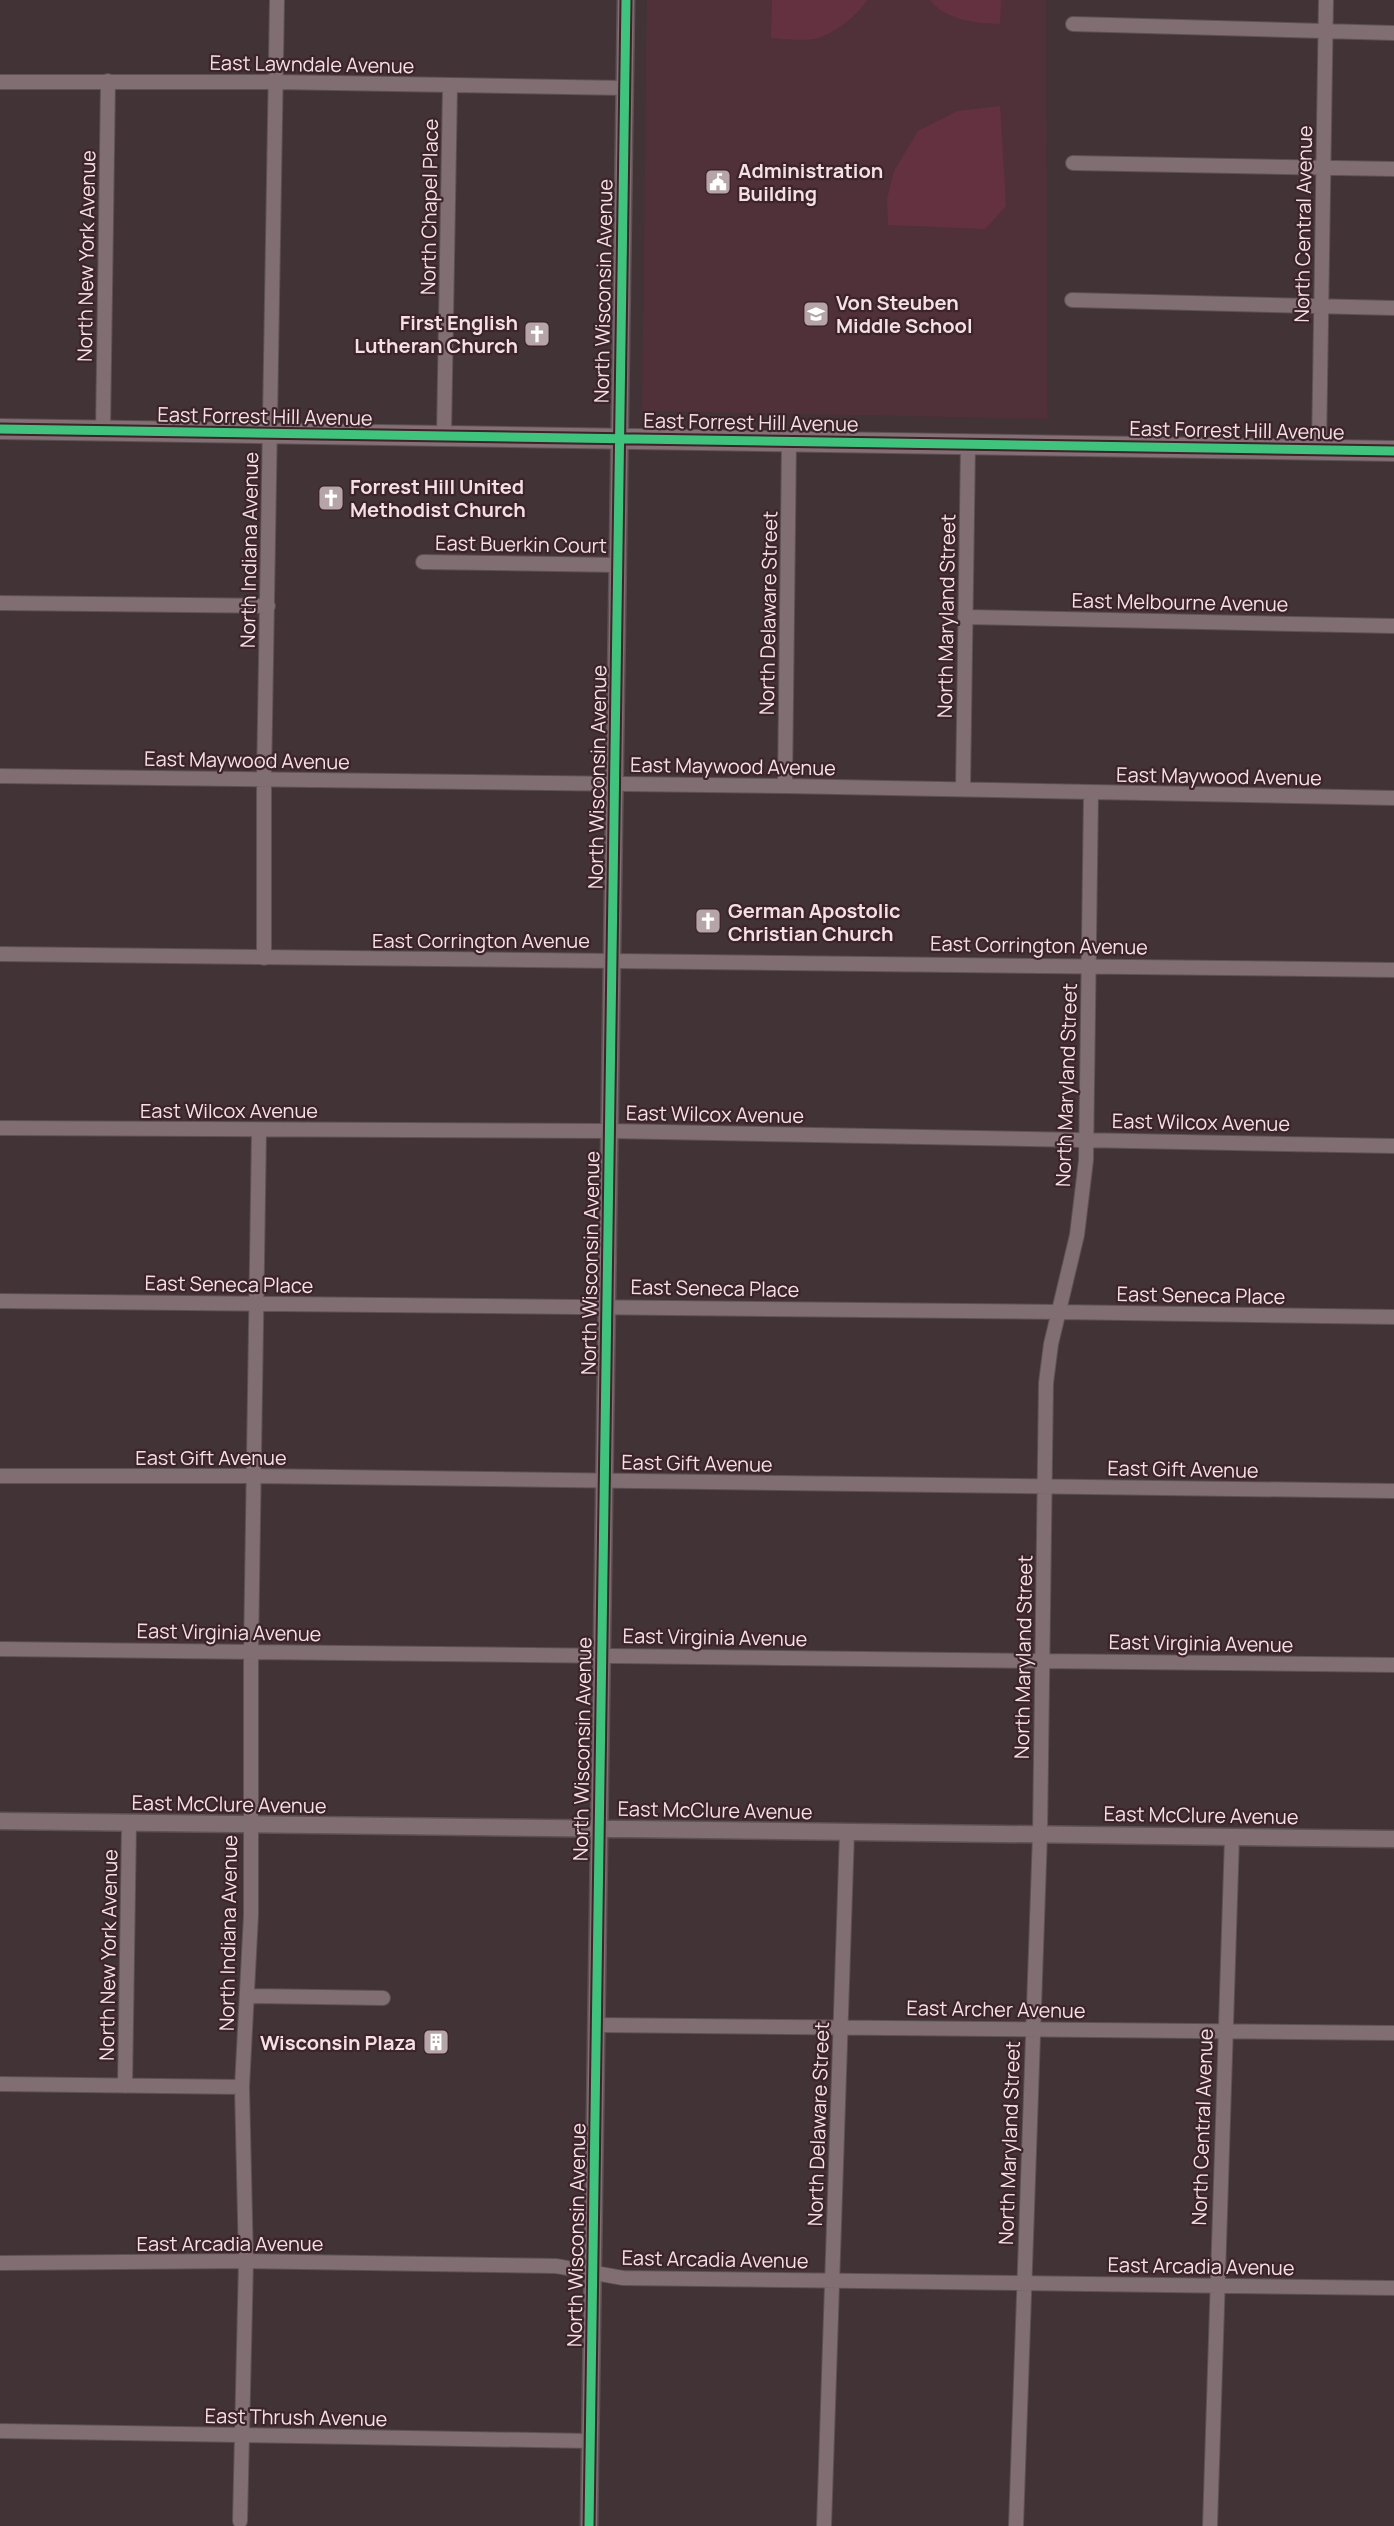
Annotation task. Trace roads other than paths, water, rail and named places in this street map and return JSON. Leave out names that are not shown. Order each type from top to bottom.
[{"type":"main road","name":"East Forrest Hill Avenue","points":[[0,429],[1394,451]]},
{"type":"street","name":"North Indiana Avenue","points":[[264,958],[264,780],[277,0]]},
{"type":"street","name":"North Wisconsin Avenue","points":[[589,2526],[626,0]]},
{"type":"street","name":"North Central Avenue","points":[[1319,450],[1326,0]]},
{"type":"street","points":[[1073,24],[1394,33]]},
{"type":"street","name":"North New York Avenue","points":[[103,431],[108,81]]},
{"type":"street","name":"East Lawndale Avenue","points":[[0,82],[276,82],[624,88]]},
{"type":"street","name":"North Chapel Place","points":[[444,435],[450,86]]},
{"type":"street","points":[[1073,163],[1394,169]]},
{"type":"street","points":[[1072,300],[1394,308]]},
{"type":"street","name":"North Delaware Street","points":[[785,786],[789,440]]},
{"type":"street","name":"North Maryland Street","points":[[963,789],[968,444]]},
{"type":"street","name":"East Buerkin Court","points":[[423,562],[618,565]]},
{"type":"street","points":[[0,603],[268,606]]},
{"type":"street","name":"East Melbourne Avenue","points":[[965,618],[1394,626]]},
{"type":"street","name":"East Maywood Avenue","points":[[0,776],[785,786],[1394,798]]},
{"type":"street","name":"North Maryland Street","points":[[1016,2526],[1040,1834],[1048,1362],[1079,1222],[1088,1140],[1091,793]]},
{"type":"street","name":"East Corrington Avenue","points":[[0,954],[1394,970]]},
{"type":"street","name":"East Wilcox Avenue","points":[[0,1128],[610,1131],[1394,1146]]},
{"type":"street","name":"North Indiana Avenue","points":[[240,2521],[246,2261],[242,2087],[251,1915],[251,1652],[259,1130]]},
{"type":"street","name":"East Seneca Place","points":[[0,1301],[607,1306],[1394,1317]]},
{"type":"street","name":"East Gift Avenue","points":[[0,1476],[255,1476],[1394,1491]]},
{"type":"street","name":"East Virginia Avenue","points":[[0,1649],[1394,1665]]},
{"type":"street","name":"East McClure Avenue","points":[[0,1821],[1394,1839]]},
{"type":"street","name":"North New York Avenue","points":[[125,2086],[129,1824]]},
{"type":"street","name":"North Delaware Street","points":[[824,2526],[847,1832]]},
{"type":"street","name":"North Central Avenue","points":[[1210,2526],[1232,1837]]},
{"type":"street","points":[[247,1996],[383,1998]]},
{"type":"street","name":"East Archer Avenue","points":[[597,2025],[1394,2033]]},
{"type":"street","points":[[0,2084],[242,2087]]},
{"type":"street","name":"East Arcadia Avenue","points":[[0,2263],[246,2261],[556,2266],[623,2278],[1394,2288]]},
{"type":"street","name":"East Thrush Avenue","points":[[0,2431],[591,2441]]},
{"type":"place","name":"Administration Building","points":[[718,182]]},
{"type":"place","name":"Von Steuben Middle School","points":[[816,314]]},
{"type":"place","name":"First English Lutheran Church","points":[[537,334]]},
{"type":"place","name":"Forrest Hill United Methodist Church","points":[[331,498]]},
{"type":"place","name":"German Apostolic Christian Church","points":[[708,921]]},
{"type":"place","name":"Wisconsin Plaza","points":[[436,2042]]}]
